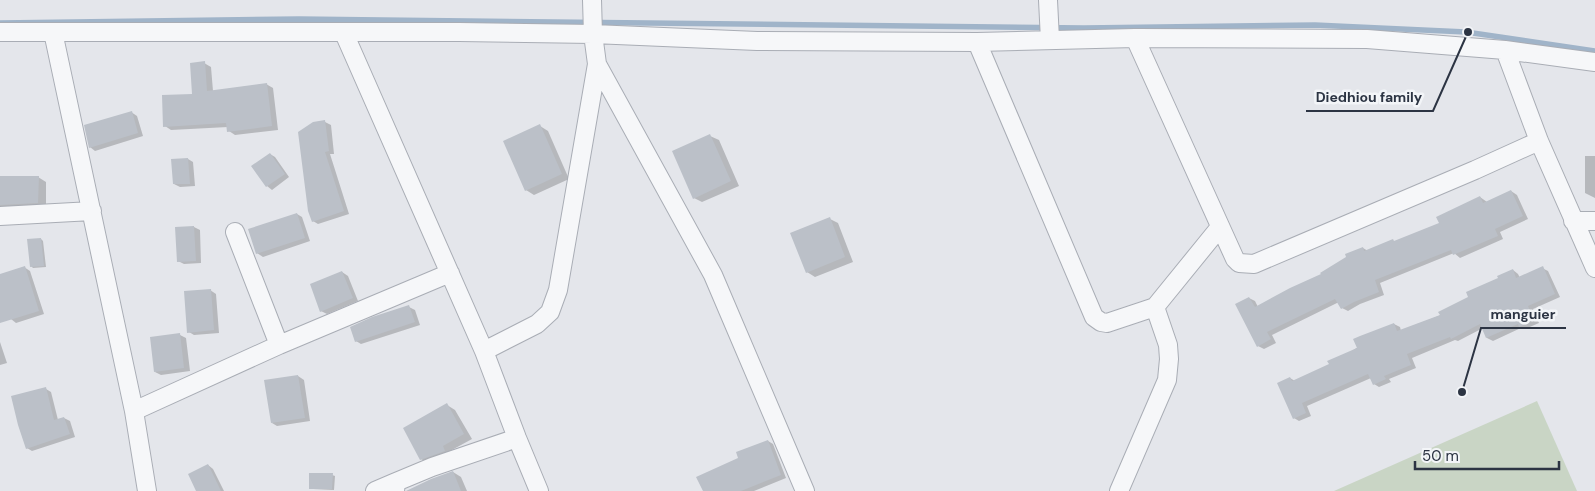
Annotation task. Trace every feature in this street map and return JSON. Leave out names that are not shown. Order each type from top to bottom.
[{"type":"street","points":[[1048,0],[1050,40]]},
{"type":"street","points":[[484,351],[537,324],[550,312],[558,290],[597,64],[593,19]]},
{"type":"street","points":[[0,32],[459,32],[593,19],[757,41],[977,42],[1134,38],[1367,39],[1505,50],[1595,62]]},
{"type":"street","points":[[54,32],[134,411],[147,491]]},
{"type":"street","points":[[344,33],[484,351],[539,491]]},
{"type":"street","points":[[1134,38],[1234,260],[1239,263],[1254,264],[1539,141]]},
{"type":"street","points":[[977,42],[1094,317],[1101,322],[1107,323],[1155,307],[1220,227]]},
{"type":"street","points":[[1505,50],[1539,141],[1595,268]]},
{"type":"street","points":[[597,64],[713,275],[805,491]]},
{"type":"street","points":[[0,216],[92,212]]},
{"type":"street","points":[[1574,221],[1595,221]]},
{"type":"street","points":[[236,232],[279,346]]},
{"type":"street","points":[[134,411],[279,346],[450,273]]},
{"type":"street","points":[[1119,491],[1167,380],[1168,345],[1155,307]]},
{"type":"street","points":[[375,491],[396,487],[432,467],[517,438]]},
{"type":"green space","points":[[1537,401],[1577,491],[1334,491]]},
{"type":"building","points":[[205,61],[207,91],[267,83],[272,126],[227,132],[226,123],[163,127],[162,95],[192,94],[190,63]]},
{"type":"building","points":[[132,111],[138,133],[89,148],[84,125]]},
{"type":"building","points":[[325,120],[329,151],[325,152],[344,211],[312,222],[308,211],[298,132],[313,122]]},
{"type":"building","points":[[540,124],[562,174],[525,191],[503,141]]},
{"type":"building","points":[[710,134],[731,181],[693,199],[672,151]]},
{"type":"building","points":[[270,153],[285,174],[266,187],[251,166]]},
{"type":"building","points":[[188,158],[190,184],[173,184],[171,159]]},
{"type":"building","points":[[0,176],[39,176],[38,203],[0,205]]},
{"type":"building","points":[[1511,190],[1523,216],[1495,229],[1498,236],[1453,255],[1451,250],[1375,280],[1379,292],[1341,309],[1335,299],[1267,332],[1271,339],[1257,347],[1235,304],[1249,297],[1255,307],[1321,274],[1346,257],[1345,254],[1363,247],[1364,251],[1439,223],[1436,217],[1480,196],[1483,203]]},
{"type":"building","points":[[297,213],[305,238],[256,254],[248,229]]},
{"type":"building","points":[[830,217],[845,257],[806,273],[790,233]]},
{"type":"building","points":[[194,226],[196,261],[177,262],[175,227]]},
{"type":"building","points":[[41,238],[44,266],[30,267],[27,239]]},
{"type":"building","points":[[25,266],[39,311],[0,323],[0,274]]},
{"type":"building","points":[[1543,266],[1555,294],[1528,306],[1534,320],[1519,327],[1518,324],[1486,338],[1480,324],[1451,339],[1450,337],[1407,354],[1411,365],[1384,376],[1386,379],[1373,385],[1368,374],[1302,403],[1306,413],[1293,419],[1277,383],[1290,377],[1292,381],[1329,364],[1327,361],[1357,348],[1353,339],[1394,323],[1397,331],[1440,315],[1438,312],[1468,297],[1466,292],[1498,278],[1497,276],[1513,269],[1516,278]]},
{"type":"building","points":[[342,271],[353,298],[320,312],[310,284]]},
{"type":"building","points":[[211,289],[214,330],[187,333],[184,291]]},
{"type":"building","points":[[409,305],[415,322],[355,342],[350,327],[372,317]]},
{"type":"building","points":[[180,333],[184,368],[154,372],[150,337]]},
{"type":"building","points":[[298,375],[305,418],[271,423],[264,380]]},
{"type":"building","points":[[46,387],[54,420],[64,417],[70,434],[26,449],[11,396]]},
{"type":"building","points":[[447,403],[464,434],[443,446],[445,451],[420,460],[403,428]]},
{"type":"building","points":[[768,440],[781,475],[741,491],[703,491],[696,477],[738,458],[736,452]]},
{"type":"building","points":[[208,464],[221,491],[196,491],[188,474]]},
{"type":"building","points":[[453,471],[461,491],[406,491],[431,479]]},
{"type":"building","points":[[309,473],[333,473],[332,489],[309,489]]},
{"type":"waterway","points":[[0,23],[299,19],[1084,28],[1315,25],[1466,32],[1595,51]]},
{"type":"place","name":"Diedhiou family","points":[[1468,32]]},
{"type":"place","name":"manguier","points":[[1462,392]]}]
